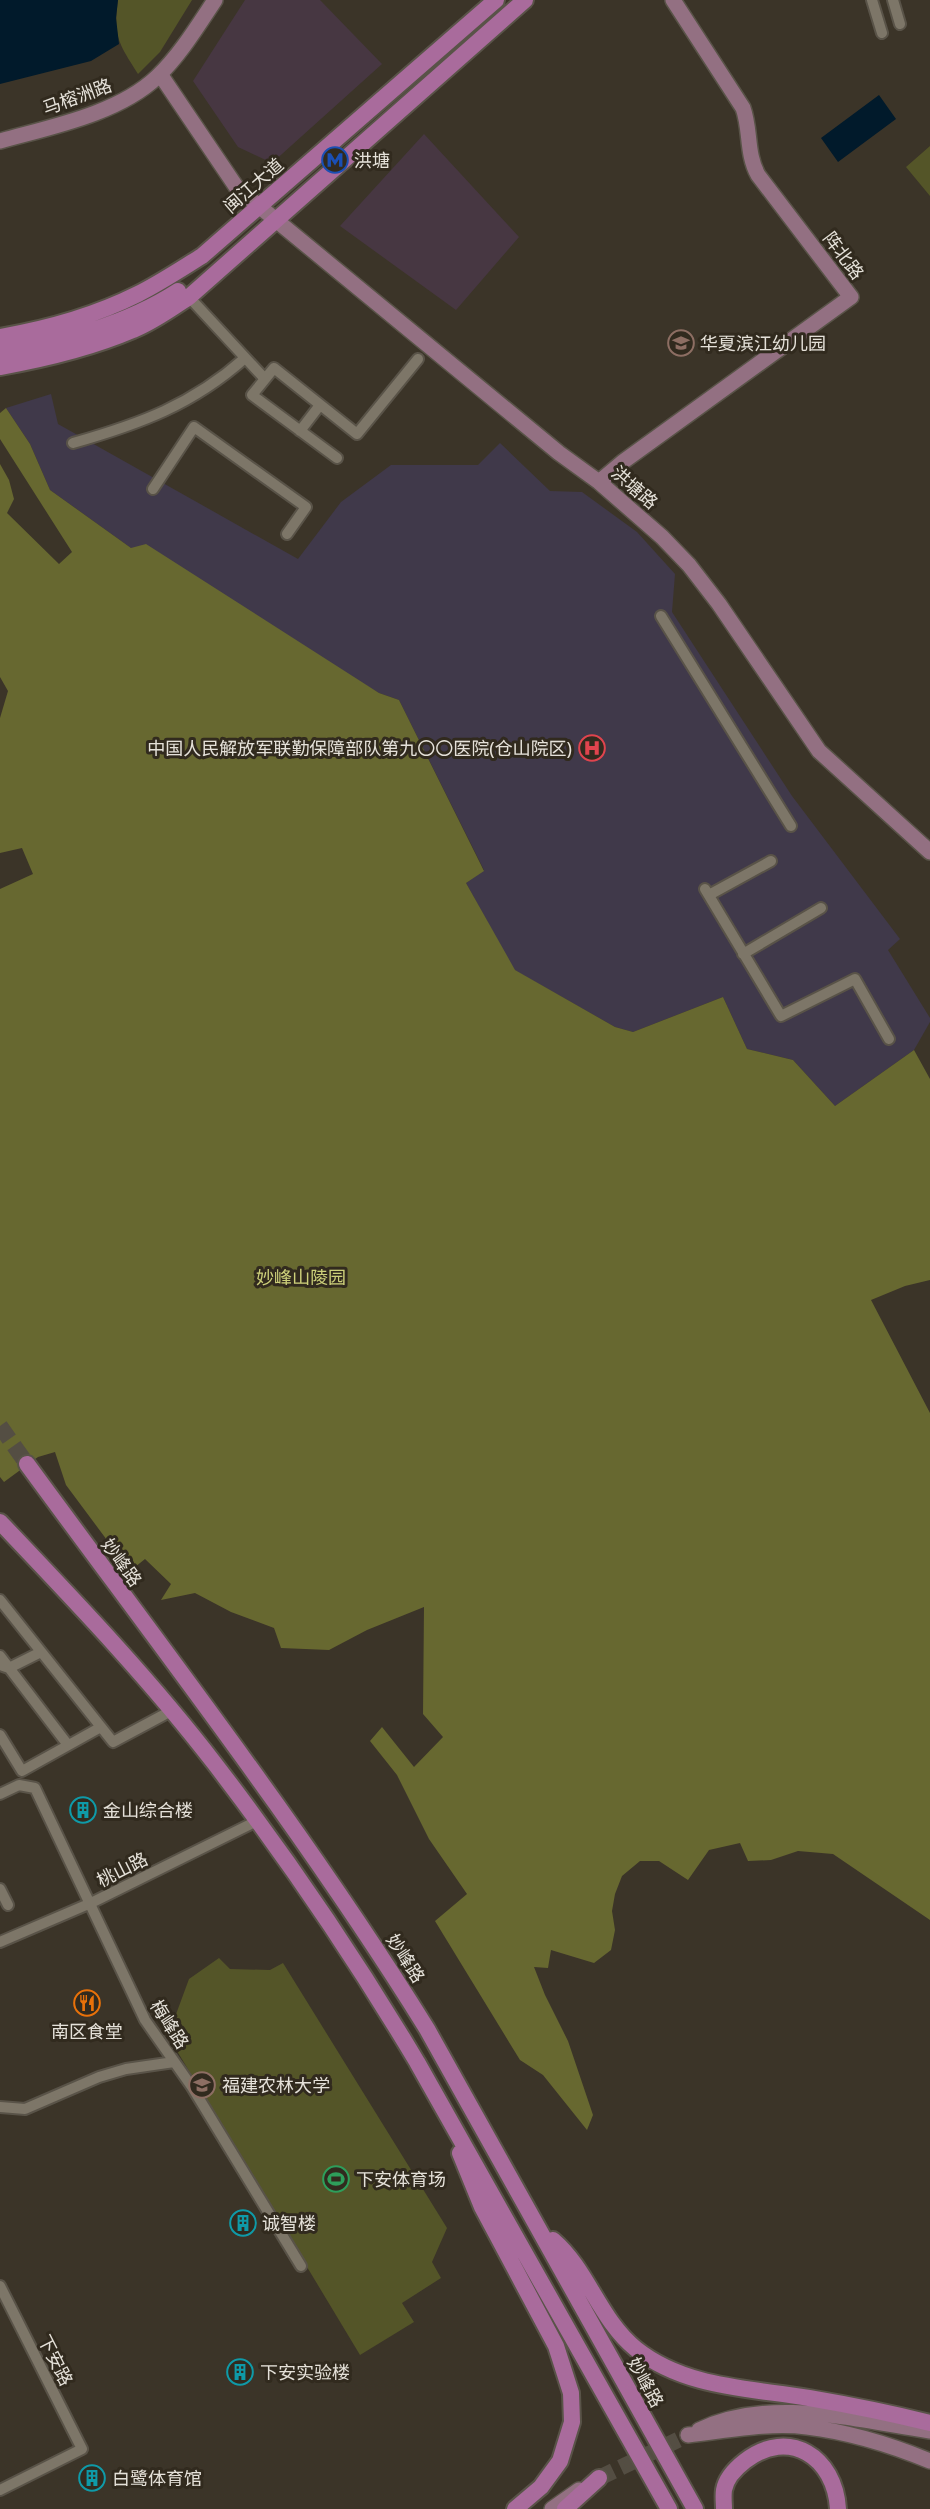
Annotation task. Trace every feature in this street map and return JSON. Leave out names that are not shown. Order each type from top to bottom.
[{"type":"main road","name":"闽江大道","points":[[0,337],[69,320],[112,306],[148,289],[202,256],[496,0]]},
{"type":"main road","points":[[0,367],[42,359],[135,330],[189,297],[525,0]]},
{"type":"main road","points":[[0,353],[92,332],[119,322],[165,299],[238,254]]},
{"type":"main road","points":[[0,347],[89,327],[141,306],[175,284],[202,256]]},
{"type":"main road","name":"妙峰路","points":[[27,1464],[299,1835],[365,1931],[428,2029],[695,2509]]},
{"type":"main road","points":[[0,1522],[74,1600],[214,1763],[304,1886],[355,1961],[447,2115],[669,2509]]},
{"type":"main road","points":[[447,2115],[482,2207],[556,2346],[568,2380],[573,2408],[572,2421],[560,2461],[549,2478],[515,2509]]},
{"type":"main road","points":[[540,2229],[560,2246],[572,2261],[604,2314],[620,2333],[635,2348],[659,2364],[681,2374],[722,2385],[808,2398],[930,2423]]},
{"type":"main road","points":[[724,2509],[724,2489],[734,2469],[754,2454],[780,2446],[800,2447],[820,2463],[833,2482],[838,2509]]},
{"type":"main road","points":[[565,2509],[599,2478]]},
{"type":"street","name":"马榕洲路","points":[[0,141],[48,128],[116,104],[137,93],[160,74],[182,48],[215,0]]},
{"type":"street","name":"阵北路","points":[[599,482],[624,461],[851,297],[758,175],[749,153],[747,117],[744,108],[673,0]]},
{"type":"street","points":[[872,0],[882,33]]},
{"type":"street","points":[[892,0],[900,24]]},
{"type":"street","name":"洪塘路","points":[[160,74],[237,188],[559,453],[599,482],[662,537],[699,576],[819,751],[930,852]]},
{"type":"street","points":[[189,297],[265,379]]},
{"type":"street","points":[[73,443],[121,429],[176,407],[216,383],[245,358]]},
{"type":"street","points":[[337,458],[252,395],[274,368],[357,434],[418,359]]},
{"type":"street","points":[[300,430],[320,405]]},
{"type":"street","points":[[153,489],[194,427],[306,507],[287,534]]},
{"type":"street","points":[[661,616],[790,826]]},
{"type":"street","points":[[771,861],[707,892],[781,1016],[855,979],[889,1039]]},
{"type":"street","points":[[743,954],[821,908]]},
{"type":"street","points":[[0,1600],[113,1742],[171,1711]]},
{"type":"street","points":[[5,1667],[41,1652]]},
{"type":"street","points":[[0,1656],[5,1667],[69,1745]]},
{"type":"street","points":[[0,1735],[22,1771],[101,1727]]},
{"type":"street","name":"梅峰路","points":[[0,1794],[19,1785],[34,1788],[145,2020],[192,2087],[302,2266]]},
{"type":"street","name":"桃山路","points":[[0,1942],[91,1904],[257,1821]]},
{"type":"street","points":[[0,1889],[8,1905]]},
{"type":"street","points":[[0,2107],[25,2109],[79,2084],[106,2075],[137,2067],[174,2062]]},
{"type":"street","name":"下安路","points":[[0,2286],[82,2449],[0,2490]]},
{"type":"street","points":[[930,2429],[844,2417],[789,2413],[749,2414],[718,2421],[688,2435],[754,2427],[805,2427],[864,2438],[930,2461]]},
{"type":"street","points":[[904,2417],[930,2429]]},
{"type":"street","points":[[552,2509],[599,2478]]},
{"type":"street","points":[[510,2509],[527,2497]]},
{"type":"shaded area","points":[[118,0],[192,0],[160,52],[138,74],[119,40],[116,23]]},
{"type":"shaded area","points":[[245,0],[320,0],[382,64],[272,163],[238,147],[193,81]]},
{"type":"shaded area","points":[[424,134],[519,237],[456,310],[340,226]]},
{"type":"shaded area","points":[[930,146],[930,196],[906,167]]},
{"type":"shaded area","name":"中国人民解放军联勤保障部队第九〇〇医院(仓山院区)","points":[[51,394],[58,424],[298,559],[341,502],[391,465],[478,465],[500,443],[550,491],[582,492],[637,532],[675,574],[672,612],[792,796],[900,939],[888,950],[930,1018],[914,1050],[835,1106],[793,1060],[747,1049],[723,997],[633,1032],[615,1027],[514,970],[466,883],[484,870],[399,700],[379,693],[131,548],[50,490],[30,444],[6,408]]},
{"type":"shaded area","name":"下安体育场","points":[[219,1958],[230,1969],[270,1970],[283,1963],[447,2228],[432,2262],[441,2278],[402,2303],[414,2322],[360,2355],[168,2036],[189,1979]]},
{"type":"green space","name":"妙峰山陵园","points":[[6,408],[30,444],[50,490],[131,548],[146,544],[379,693],[399,700],[484,871],[466,883],[515,970],[615,1027],[633,1032],[723,997],[747,1049],[793,1060],[835,1106],[914,1050],[930,1079],[930,1280],[905,1286],[871,1300],[930,1413],[930,1920],[833,1854],[798,1851],[771,1860],[748,1861],[740,1843],[709,1850],[688,1880],[659,1861],[640,1861],[622,1876],[615,1894],[612,1911],[615,1930],[611,1950],[594,1963],[551,1950],[548,1968],[534,1967],[568,2041],[593,2115],[587,2130],[543,2075],[520,2060],[435,1921],[467,1894],[429,1839],[397,1775],[370,1741],[382,1727],[414,1767],[443,1737],[423,1714],[424,1607],[367,1630],[329,1650],[281,1648],[274,1628],[231,1612],[195,1593],[161,1600],[171,1584],[145,1559],[130,1571],[66,1485],[55,1452],[38,1457],[4,1482],[0,1477],[0,889],[33,874],[22,848],[0,853],[0,718],[8,691],[0,677],[0,464],[9,480],[14,499],[7,513],[59,564],[72,552],[0,439],[0,413]]},
{"type":"water","points":[[0,0],[118,0],[116,18],[119,44],[91,61],[0,84]]},
{"type":"water","points":[[879,95],[896,119],[838,162],[821,138]]},
{"type":"tunnel","points":[[0,1426],[27,1464]]},
{"type":"tunnel","points":[[599,2478],[688,2435]]},
{"type":"place","name":"洪塘","points":[[335,160]]},
{"type":"place","name":"华夏滨江幼儿园","points":[[681,343]]},
{"type":"place","name":"中国人民解放军联勤保障部队第九〇〇医院(仓山院区)","points":[[592,748]]},
{"type":"place","name":"金山综合楼","points":[[83,1810]]},
{"type":"place","name":"南区食堂","points":[[87,2003]]},
{"type":"place","name":"福建农林大学","points":[[202,2085]]},
{"type":"place","name":"下安体育场","points":[[336,2179]]},
{"type":"place","name":"诚智楼","points":[[243,2223]]},
{"type":"place","name":"下安实验楼","points":[[240,2372]]},
{"type":"place","name":"白鹭体育馆","points":[[92,2478]]}]
